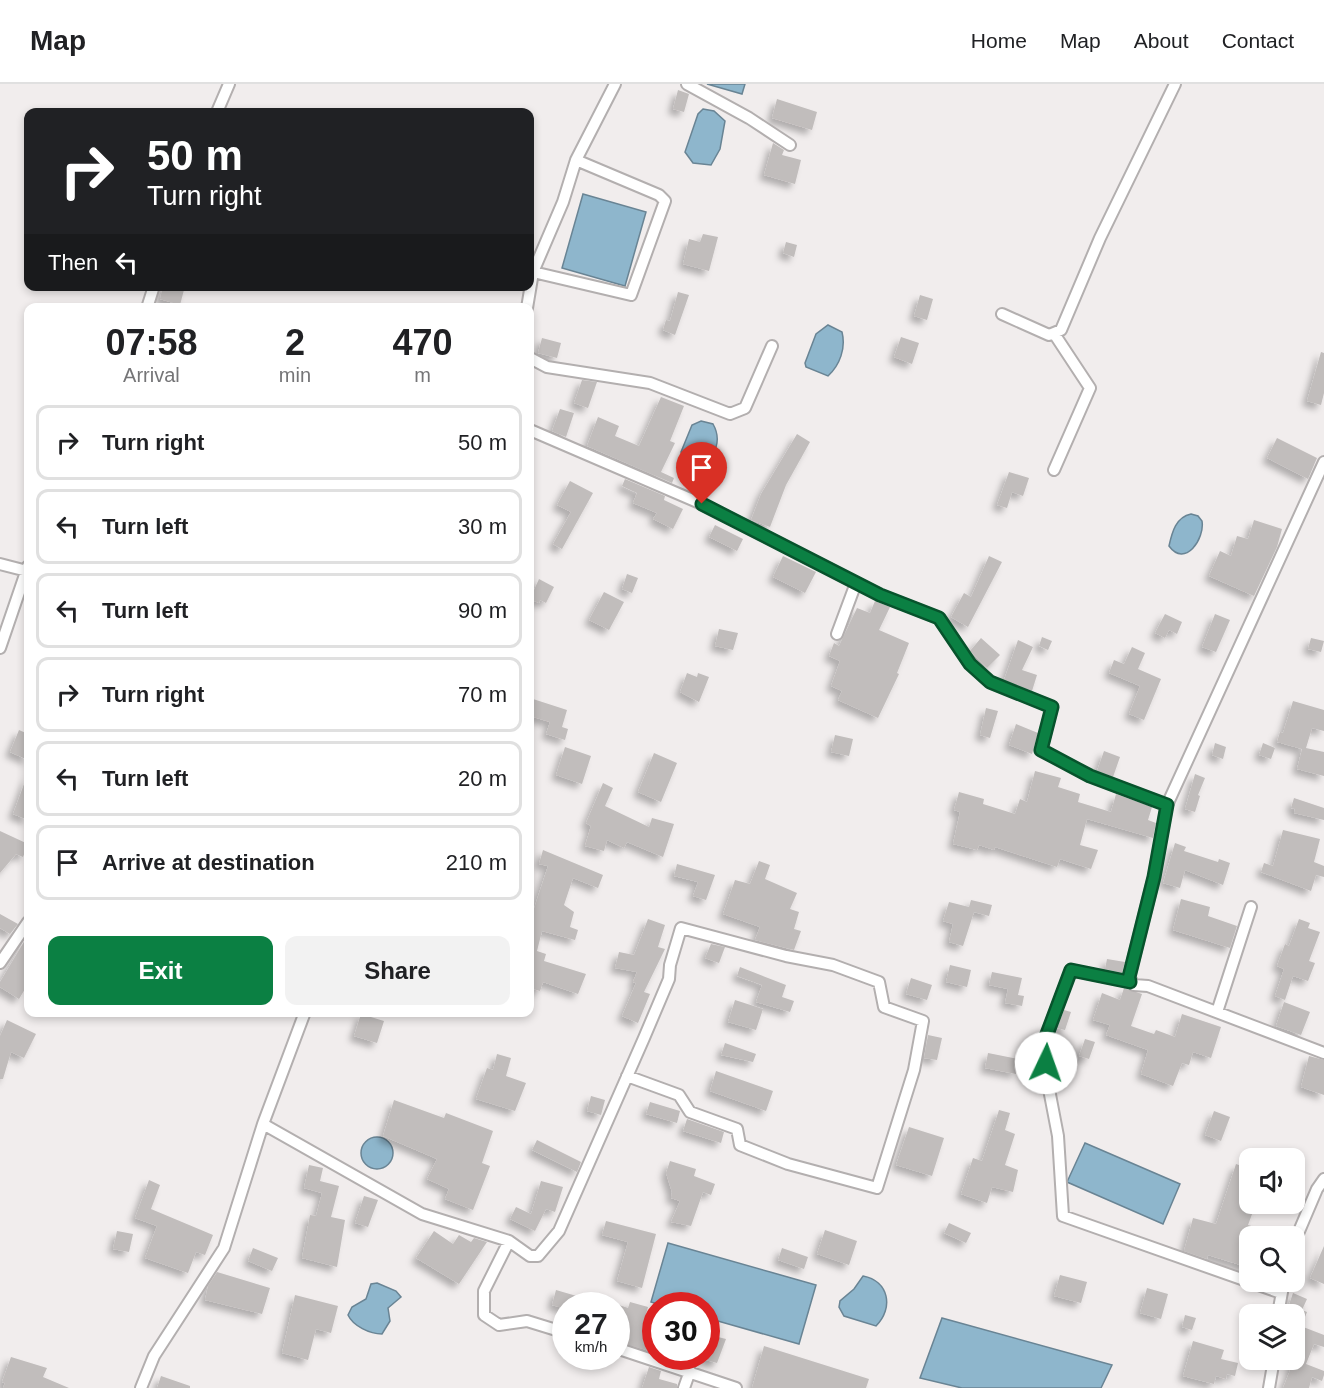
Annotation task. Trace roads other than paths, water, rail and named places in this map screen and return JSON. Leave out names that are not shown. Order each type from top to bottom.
[{"type":"street","points":[[219,108],[229,84]]},
{"type":"street","points":[[534,270],[563,202],[576,160],[615,84]]},
{"type":"street","points":[[687,84],[749,118],[790,146]]},
{"type":"street","points":[[1002,314],[1049,335],[1055,335],[1061,330],[1100,238],[1175,84]]},
{"type":"street","points":[[534,272],[631,295],[665,201],[649,190],[576,160]]},
{"type":"street","points":[[1054,470],[1090,388],[1055,335]]},
{"type":"street","points":[[534,360],[548,367],[650,383],[730,414],[745,408],[772,346]]},
{"type":"street","points":[[534,432],[702,504],[856,583],[939,618],[970,664],[990,682],[1052,707],[1041,750],[1090,776],[1167,805]]},
{"type":"street","points":[[1130,982],[1129,977],[1154,877],[1167,805],[1324,462]]},
{"type":"street","points":[[0,564],[24,567]]},
{"type":"street","points":[[0,648],[24,579]]},
{"type":"street","points":[[837,634],[856,583]]},
{"type":"street","points":[[1216,1012],[1251,907]]},
{"type":"street","points":[[263,1124],[422,1214],[509,1241],[530,1256],[538,1256],[559,1231],[627,1076],[669,979],[670,965],[681,927],[786,957],[833,965],[879,982],[884,1007],[923,1021],[914,1070],[877,1188],[788,1164],[740,1145],[737,1129],[690,1112],[679,1095],[627,1076]]},
{"type":"street","points":[[0,963],[24,928]]},
{"type":"street","points":[[1279,1304],[1281,1293],[1063,1216],[1058,1136],[1048,1084],[1044,1042],[1071,970],[1130,982],[1134,986],[1149,986],[1324,1053]]},
{"type":"street","points":[[141,1388],[154,1356],[224,1248],[263,1124],[303,1017]]},
{"type":"street","points":[[1301,1226],[1317,1189],[1324,1179]]},
{"type":"street","points":[[509,1241],[484,1291],[484,1315],[499,1325],[527,1321],[552,1329]]},
{"type":"street","points":[[630,1352],[736,1388]]},
{"type":"street","points":[[1269,1388],[1272,1370]]},
{"type":"street","points":[[684,1388],[690,1371]]},
{"type":"water","points":[[707,84],[745,84],[742,94]]},
{"type":"water","points":[[703,109],[714,111],[725,121],[720,149],[711,165],[693,163],[685,152],[698,114]]},
{"type":"water","points":[[583,194],[646,212],[625,286],[562,268]]},
{"type":"water","points":[[828,325],[842,332],[843,344],[839,361],[828,376],[806,367],[805,363],[816,334]]},
{"type":"water","points":[[701,421],[713,424],[717,442],[714,452],[701,465],[683,457],[681,452],[692,425]]},
{"type":"water","points":[[1191,514],[1198,516],[1202,521],[1200,536],[1197,543],[1187,553],[1175,552],[1169,546],[1173,531],[1182,518]]},
{"type":"water","points":[[377,1137],[388,1142],[393,1153],[388,1164],[377,1169],[366,1164],[361,1153],[366,1142]]},
{"type":"water","points":[[1085,1143],[1180,1184],[1163,1224],[1067,1182]]},
{"type":"water","points":[[668,1243],[816,1285],[799,1344],[720,1322],[720,1292],[654,1292]]},
{"type":"water","points":[[863,1276],[879,1283],[886,1296],[885,1311],[876,1326],[844,1316],[839,1307],[840,1301],[854,1289]]},
{"type":"water","points":[[377,1283],[396,1291],[401,1297],[388,1308],[390,1321],[382,1334],[362,1329],[348,1315],[352,1307],[366,1299],[371,1284]]},
{"type":"water","points":[[942,1318],[1112,1365],[1101,1388],[962,1388],[920,1378]]}]
